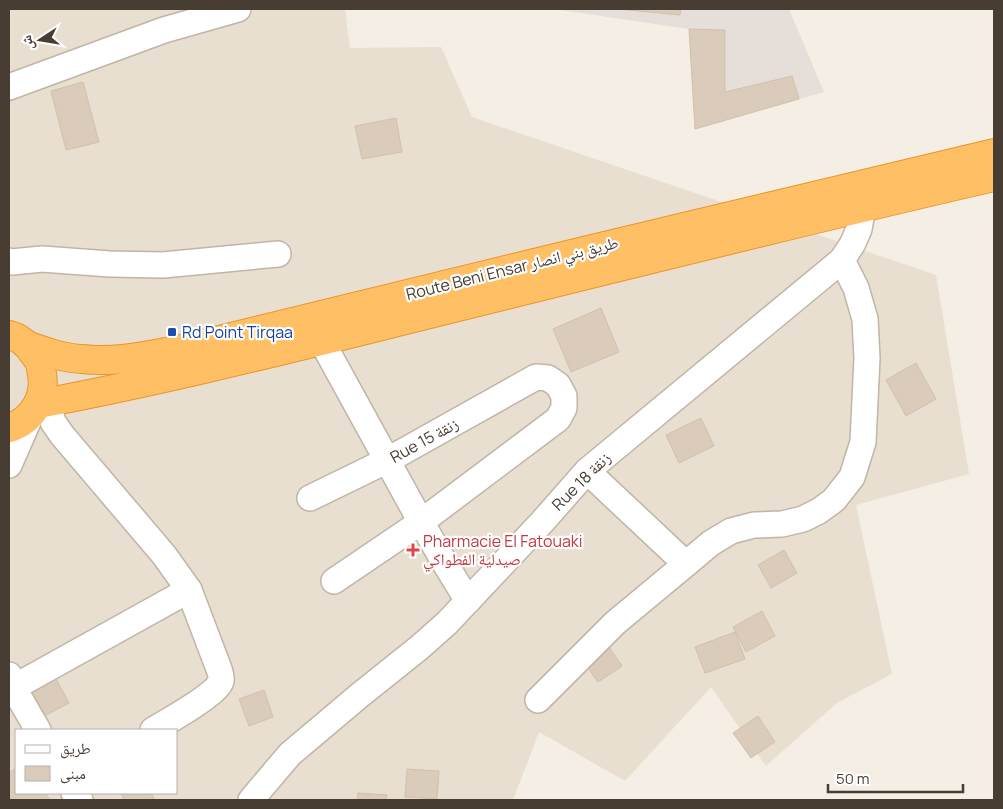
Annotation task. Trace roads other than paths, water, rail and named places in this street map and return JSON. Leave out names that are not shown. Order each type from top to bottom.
[{"type":"highway","name":"Route Beni Ensar طريق بني انصار","points":[[15,336],[59,356],[82,359],[115,360],[182,349],[994,153]]},
{"type":"highway","name":"Route Beni Ensar طريق بني انصار","points":[[31,412],[166,377],[863,207],[994,177]]},
{"type":"highway","points":[[15,336],[40,364],[44,384],[31,412]]},
{"type":"street","points":[[9,87],[164,30],[238,9]]},
{"type":"street","name":"Rue 18 زنقة","points":[[251,800],[290,754],[447,623],[587,471],[842,260],[859,229],[863,207]]},
{"type":"street","points":[[9,261],[42,259],[110,264],[163,265],[278,254]]},
{"type":"street","points":[[538,700],[615,623],[710,543],[731,530],[754,525],[782,524],[803,519],[819,512],[834,500],[852,477],[863,442],[867,358],[865,319],[856,288],[842,260]]},
{"type":"street","points":[[321,340],[421,522],[468,601]]},
{"type":"street","name":"Rue 15 زنقة","points":[[310,498],[388,460],[536,377],[548,378],[558,385],[564,396],[564,408],[558,419],[421,522]]},
{"type":"street","points":[[9,465],[31,412],[54,422],[62,435],[164,555],[189,590],[219,669],[221,681],[217,688],[206,697],[155,729]]},
{"type":"street","points":[[587,471],[686,564]]},
{"type":"street","points":[[334,581],[421,522]]},
{"type":"street","points":[[37,729],[10,684],[189,590]]},
{"type":"place","name":"Rd Point Tirqaa","points":[[172,332]]},
{"type":"place","name":"Pharmacie El Fatouaki صيدلية الفطواكي","points":[[413,550]]}]
